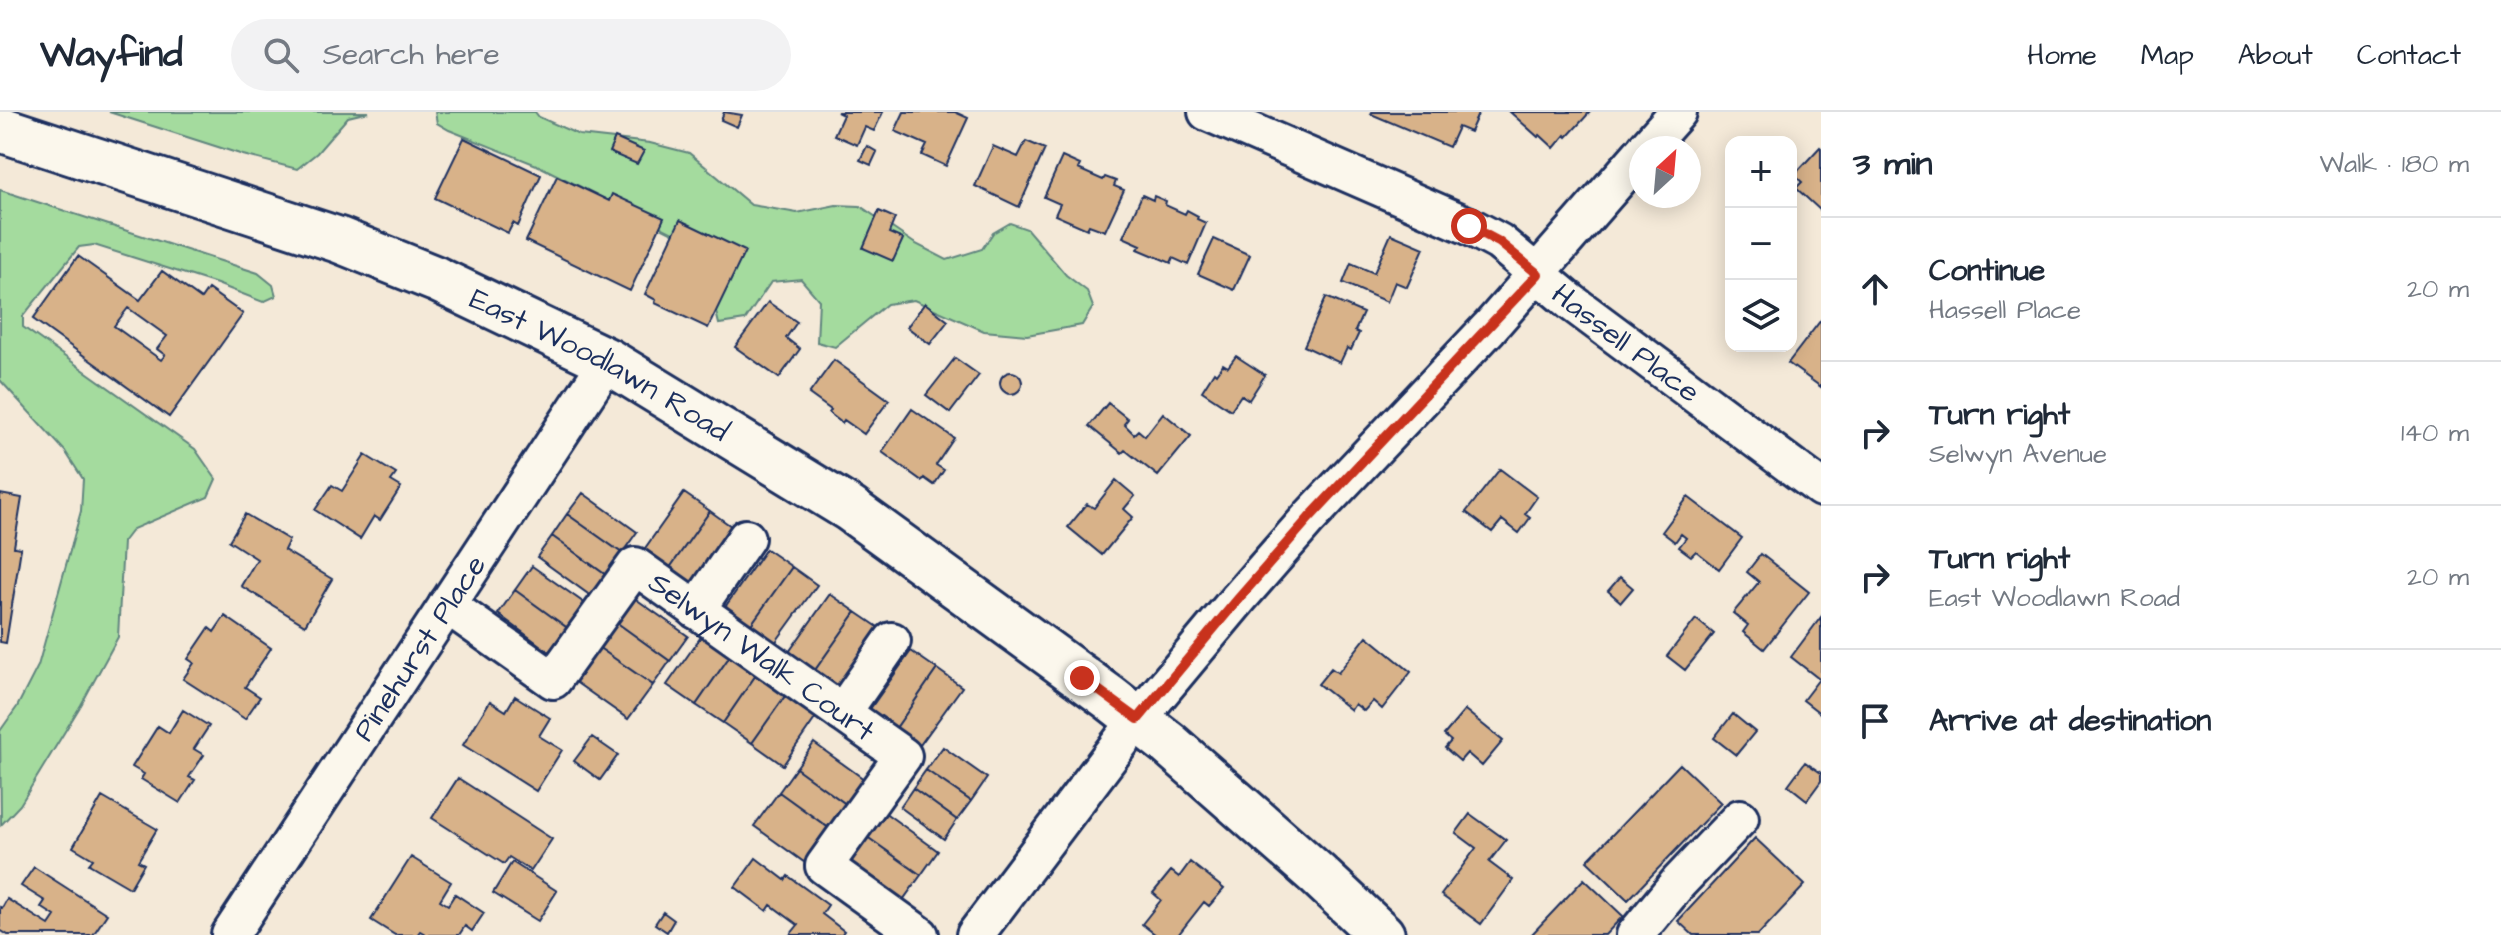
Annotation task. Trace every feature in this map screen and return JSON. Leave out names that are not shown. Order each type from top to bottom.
[{"type":"main road","name":"East Woodlawn Road","points":[[0,129],[339,240],[436,279],[608,361],[850,509],[1138,719],[1317,874],[1382,935]]},
{"type":"street","name":"Hassell Place","points":[[1207,112],[1469,226],[1499,242],[1579,308],[1821,488]]},
{"type":"street","points":[[1657,136],[1678,112]]},
{"type":"street","points":[[975,935],[1138,719],[1239,598],[1309,518],[1538,274],[1629,168]]},
{"type":"street","name":"Pinehurst Place","points":[[230,935],[608,361]]},
{"type":"street","points":[[696,610],[746,538]]},
{"type":"street","name":"Selwyn Walk Court","points":[[447,605],[553,680],[635,566],[903,756],[824,866],[920,935]]},
{"type":"street","points":[[842,713],[892,641]]},
{"type":"street","points":[[1635,935],[1679,882],[1740,818]]},
{"type":"green space","points":[[109,112],[369,112],[348,117],[317,153],[297,169]]},
{"type":"green space","points":[[435,112],[535,112],[539,117],[579,135],[650,143],[689,153],[751,205],[797,213],[836,205],[860,206],[914,243],[947,260],[982,249],[993,233],[1010,223],[1027,229],[1066,275],[1087,291],[1093,307],[1082,325],[1027,335],[984,331],[914,300],[887,304],[835,347],[817,342],[819,300],[801,279],[771,282],[745,320],[719,324],[709,284],[685,239],[539,166],[449,130],[437,123]]},
{"type":"green space","points":[[0,190],[258,273],[273,285],[276,296],[263,302],[94,245],[79,247],[23,316],[23,327],[195,449],[216,479],[208,497],[133,529],[123,542],[118,637],[20,805],[1,825],[0,731],[17,707],[38,666],[81,511],[83,479],[65,451],[0,380]]},
{"type":"building","points":[[724,112],[742,115],[737,127],[721,120]]},
{"type":"building","points":[[837,112],[883,112],[874,131],[865,127],[857,145],[834,135],[843,115]]},
{"type":"building","points":[[904,112],[955,112],[968,118],[946,166],[922,155],[927,145],[895,131]]},
{"type":"building","points":[[1372,112],[1479,112],[1470,132],[1458,127],[1449,147]]},
{"type":"building","points":[[1510,112],[1590,112],[1554,148]]},
{"type":"building","points":[[464,138],[541,175],[518,226],[513,223],[508,233],[435,198]]},
{"type":"building","points":[[615,138],[644,151],[637,164],[609,152]]},
{"type":"building","points":[[1026,141],[1045,149],[1019,207],[975,186],[993,146],[1018,157]]},
{"type":"building","points":[[867,146],[877,152],[871,165],[860,160]]},
{"type":"building","points":[[1820,147],[1821,211],[1797,189],[1802,182],[1797,178],[1797,172]]},
{"type":"building","points":[[1062,157],[1080,165],[1078,169],[1103,180],[1105,177],[1116,181],[1114,186],[1124,190],[1105,231],[1089,225],[1087,229],[1055,215],[1060,204],[1044,197]]},
{"type":"building","points":[[557,176],[609,201],[612,194],[664,218],[630,291],[526,241]]},
{"type":"building","points":[[1142,195],[1166,201],[1165,205],[1185,214],[1187,210],[1206,223],[1188,265],[1173,258],[1171,263],[1138,249],[1141,245],[1123,237]]},
{"type":"building","points":[[879,211],[895,218],[889,233],[903,239],[893,261],[863,248]]},
{"type":"building","points":[[680,220],[745,251],[708,328],[655,303],[656,300],[645,294]]},
{"type":"building","points":[[1391,234],[1424,248],[1407,287],[1395,282],[1387,302],[1343,283],[1351,263],[1374,273]]},
{"type":"building","points":[[1214,239],[1250,255],[1234,290],[1198,274]]},
{"type":"building","points":[[78,256],[140,300],[162,271],[201,299],[208,289],[243,314],[169,417],[33,319]],"holes":[[[128,308],[167,336],[157,349],[165,355],[161,360],[114,326]]]},
{"type":"building","points":[[1326,297],[1363,313],[1355,331],[1359,333],[1340,363],[1304,346]]},
{"type":"building","points":[[768,302],[797,322],[786,338],[800,349],[779,378],[735,347]]},
{"type":"building","points":[[925,303],[948,321],[930,344],[907,327]]},
{"type":"building","points":[[1821,320],[1821,387],[1788,363]]},
{"type":"building","points":[[1236,356],[1265,375],[1249,400],[1241,395],[1231,410],[1202,391],[1214,372],[1216,374],[1223,364],[1228,367]]},
{"type":"building","points":[[955,358],[979,375],[950,413],[926,395]]},
{"type":"building","points":[[834,360],[889,400],[864,434],[844,420],[842,423],[829,413],[831,410],[809,394]]},
{"type":"building","points":[[1011,372],[1019,375],[1022,383],[1019,391],[1011,394],[1003,391],[1000,383],[1003,375]]},
{"type":"building","points":[[1108,403],[1128,419],[1124,424],[1134,434],[1138,430],[1145,436],[1163,413],[1191,436],[1158,476],[1125,450],[1122,453],[1089,426]]},
{"type":"building","points":[[912,409],[954,438],[936,465],[944,470],[934,485],[924,478],[922,481],[882,452]]},
{"type":"building","points":[[365,455],[396,474],[391,481],[401,487],[380,520],[374,516],[360,539],[315,510],[332,485],[342,491]]},
{"type":"building","points":[[1500,469],[1537,497],[1525,514],[1530,518],[1519,533],[1502,520],[1492,532],[1466,512]]},
{"type":"building","points":[[1116,480],[1135,496],[1124,509],[1133,517],[1102,555],[1068,527],[1087,504],[1094,508]]},
{"type":"building","points":[[583,493],[637,532],[622,553],[567,514]]},
{"type":"building","points":[[684,493],[710,511],[669,569],[643,551]]},
{"type":"building","points":[[0,494],[22,498],[14,547],[21,548],[6,643],[0,642]]},
{"type":"building","points":[[1688,497],[1742,538],[1719,569],[1696,551],[1691,556],[1679,547],[1686,538],[1681,534],[1675,542],[1662,532]]},
{"type":"building","points":[[710,511],[735,529],[693,587],[669,569]]},
{"type":"building","points":[[245,514],[289,540],[284,550],[332,579],[305,625],[241,586],[257,559],[229,541]]},
{"type":"building","points":[[567,514],[622,553],[606,575],[552,536]]},
{"type":"building","points":[[552,536],[606,575],[591,596],[537,557]]},
{"type":"building","points":[[766,549],[792,567],[750,626],[725,607]]},
{"type":"building","points":[[1761,554],[1809,592],[1764,649],[1743,632],[1748,625],[1733,613],[1759,582],[1747,572]]},
{"type":"building","points":[[532,566],[587,605],[569,629],[515,590]]},
{"type":"building","points":[[792,567],[817,585],[775,643],[750,626]]},
{"type":"building","points":[[1620,577],[1633,588],[1621,602],[1608,591]]},
{"type":"building","points":[[515,590],[569,629],[552,654],[498,614]]},
{"type":"building","points":[[830,594],[856,612],[815,670],[789,652]]},
{"type":"building","points":[[633,597],[688,636],[670,661],[616,622]]},
{"type":"building","points":[[856,612],[881,629],[840,688],[815,670]]},
{"type":"building","points":[[225,616],[271,648],[245,687],[260,697],[245,719],[183,679],[194,663],[188,659],[209,628],[214,632]]},
{"type":"building","points":[[1821,617],[1821,714],[1803,700],[1819,679],[1791,657]]},
{"type":"building","points":[[1696,619],[1714,634],[1685,670],[1667,656]]},
{"type":"building","points":[[616,622],[670,661],[653,685],[598,647]]},
{"type":"building","points":[[705,631],[734,650],[696,705],[667,685]]},
{"type":"building","points":[[1367,636],[1411,672],[1382,709],[1373,701],[1364,711],[1355,704],[1351,710],[1318,684],[1331,668],[1338,673]]},
{"type":"building","points":[[598,647],[653,685],[628,719],[574,681]]},
{"type":"building","points":[[734,650],[760,669],[723,723],[696,705]]},
{"type":"building","points":[[911,651],[937,669],[896,728],[870,709]]},
{"type":"building","points":[[760,669],[790,689],[752,743],[723,723]]},
{"type":"building","points":[[937,669],[962,687],[920,745],[896,728]]},
{"type":"building","points":[[790,689],[821,710],[783,765],[752,743]]},
{"type":"building","points":[[515,696],[550,718],[539,736],[562,750],[536,791],[463,745],[490,701],[506,711]]},
{"type":"building","points":[[183,710],[209,726],[194,749],[204,755],[189,777],[195,780],[180,803],[141,779],[144,774],[132,767],[158,726],[169,733]]},
{"type":"building","points":[[1465,710],[1503,741],[1482,766],[1467,753],[1460,761],[1445,748],[1451,741],[1444,735]]},
{"type":"building","points":[[1733,714],[1755,732],[1736,755],[1714,738]]},
{"type":"building","points":[[592,737],[618,755],[600,780],[574,761]]},
{"type":"building","points":[[814,743],[868,782],[850,807],[796,768]]},
{"type":"building","points":[[943,747],[987,778],[971,801],[926,770]]},
{"type":"building","points":[[1805,762],[1821,773],[1821,781],[1807,800],[1788,785]]},
{"type":"building","points":[[1680,764],[1721,803],[1628,900],[1587,861]]},
{"type":"building","points":[[796,768],[850,807],[833,831],[779,792]]},
{"type":"building","points":[[926,770],[971,801],[957,820],[913,788]]},
{"type":"building","points":[[458,778],[552,839],[531,871],[509,857],[504,864],[432,818]]},
{"type":"building","points":[[913,788],[957,820],[944,839],[900,807]]},
{"type":"building","points":[[779,792],[833,831],[808,865],[754,826]]},
{"type":"building","points":[[102,797],[157,829],[138,861],[144,864],[130,888],[89,864],[93,859],[73,847]]},
{"type":"building","points":[[884,812],[938,851],[921,875],[866,836]]},
{"type":"building","points":[[1470,814],[1506,840],[1489,862],[1513,880],[1481,924],[1441,895],[1476,848],[1456,833]]},
{"type":"building","points":[[866,836],[921,875],[903,900],[849,861]]},
{"type":"building","points":[[1755,838],[1805,885],[1758,935],[1693,935],[1678,921]]},
{"type":"building","points":[[411,857],[451,882],[440,900],[448,905],[455,894],[484,913],[472,931],[465,926],[459,935],[427,935],[420,931],[417,935],[395,935],[371,920]]},
{"type":"building","points":[[756,858],[785,880],[788,876],[828,905],[822,914],[844,931],[841,935],[790,935],[798,925],[771,905],[767,911],[735,887]]},
{"type":"building","points":[[512,862],[557,891],[538,921],[493,893]]},
{"type":"building","points":[[1190,862],[1224,889],[1209,906],[1204,902],[1178,935],[1156,935],[1142,924],[1161,900],[1153,893],[1171,871],[1179,877]]},
{"type":"building","points":[[34,867],[107,914],[93,935],[8,935],[0,930],[0,907],[7,899],[49,925],[55,916],[41,907],[45,901],[21,886]]},
{"type":"building","points":[[1584,879],[1623,916],[1605,935],[1531,935]]},
{"type":"building","points":[[663,912],[674,920],[667,932],[655,924]]},
{"type":"route","points":[[1082,678],[1138,719],[1309,518],[1538,274],[1499,242],[1469,226]]}]
